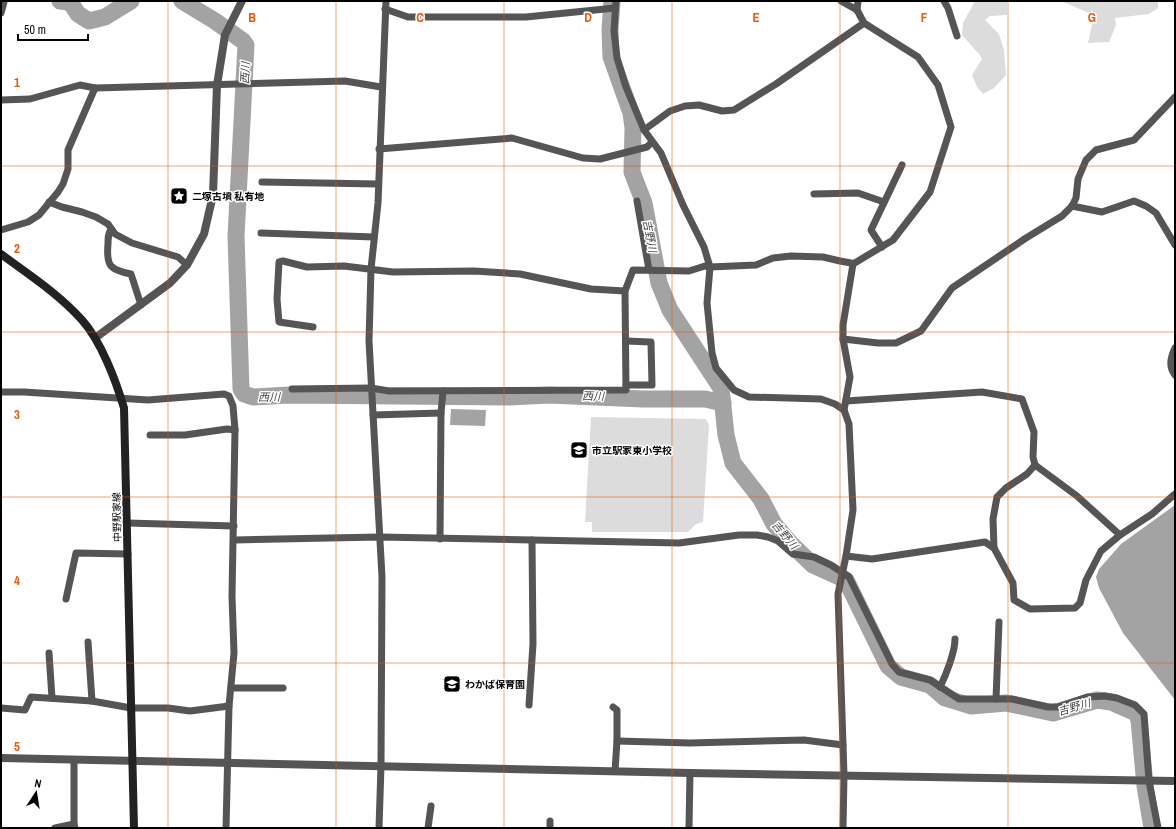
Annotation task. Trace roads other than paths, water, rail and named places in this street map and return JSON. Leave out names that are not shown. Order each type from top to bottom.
[{"type":"main road","name":"中野駅家線","points":[[1,254],[52,292],[82,320],[95,338],[110,369],[124,408],[134,828]]},
{"type":"street","points":[[1,1],[4,2],[1,13]]},
{"type":"street","points":[[95,338],[170,283],[187,265],[204,234],[214,195],[217,85],[225,36],[242,1]]},
{"type":"street","points":[[379,828],[381,766],[382,577],[369,341],[371,269],[378,184],[381,87],[386,1]]},
{"type":"street","points":[[292,389],[371,388],[389,391],[626,390],[625,291],[633,270],[662,269],[689,271],[705,266],[756,265],[773,258],[791,256],[823,257],[853,264],[893,240],[930,192],[951,127],[938,85],[918,57],[864,23],[857,10],[841,1]]},
{"type":"street","points":[[857,10],[858,1]]},
{"type":"street","points":[[944,1],[948,8],[957,36]]},
{"type":"street","points":[[385,9],[408,16],[526,17],[613,6],[617,58],[626,87],[644,130],[661,153],[683,205],[704,247],[710,267],[707,303],[712,353],[716,368],[734,390],[749,396],[820,399],[835,404],[844,410]]},
{"type":"street","points":[[644,130],[670,111],[685,106],[699,105],[722,112],[734,110],[776,84],[864,23]]},
{"type":"street","points":[[1,100],[30,99],[80,85],[95,88],[345,81],[381,87]]},
{"type":"street","points":[[1,230],[28,222],[39,215],[58,192],[63,184],[68,169],[68,150],[95,88]]},
{"type":"street","points":[[843,339],[878,343],[896,343],[921,331],[952,288],[1026,238],[1062,216],[1072,206],[1076,198],[1078,179],[1086,160],[1096,150],[1134,140],[1175,97]]},
{"type":"street","points":[[379,149],[512,138],[583,158],[600,159],[647,147],[652,142]]},
{"type":"street","points":[[882,247],[871,230],[902,165]]},
{"type":"street","points":[[262,182],[378,184]]},
{"type":"street","points":[[814,194],[858,193],[884,202]]},
{"type":"street","points":[[637,201],[649,270]]},
{"type":"street","points":[[1072,206],[1102,212],[1134,201],[1146,206],[1156,213],[1175,245]]},
{"type":"street","points":[[49,202],[96,217],[108,224],[115,234],[132,243],[178,257],[187,265]]},
{"type":"street","points":[[111,229],[108,233],[108,263],[118,272],[131,274],[142,305]]},
{"type":"street","points":[[261,233],[374,237]]},
{"type":"street","points":[[312,327],[279,322],[277,299],[279,262],[283,261],[308,267],[344,266],[393,272],[474,271],[520,274],[591,289],[625,291]]},
{"type":"street","points":[[843,828],[844,775],[838,594],[853,510],[849,424],[844,410],[850,377],[843,339],[843,325],[853,264]]},
{"type":"street","points":[[626,341],[652,342],[652,385],[626,385]]},
{"type":"street","points":[[1175,348],[1171,359],[1171,370],[1175,375]]},
{"type":"street","points":[[440,539],[441,413],[443,391]]},
{"type":"street","points":[[1,392],[24,392],[148,400],[224,394],[229,396],[233,406],[235,430],[232,596],[234,653],[229,706],[226,828]]},
{"type":"street","points":[[846,400],[982,392],[1022,399],[1034,432],[1034,465],[1027,474],[1006,488],[997,498],[993,519],[994,548],[1013,583],[1014,600],[1030,609],[1075,608],[1080,603],[1086,580],[1101,551],[1120,535],[1152,514],[1175,494]]},
{"type":"street","points":[[373,414],[441,413]]},
{"type":"street","points":[[150,435],[185,435],[227,429],[235,430]]},
{"type":"street","points":[[1034,465],[1077,496],[1120,535]]},
{"type":"street","points":[[127,523],[234,526]]},
{"type":"street","points":[[234,540],[380,537],[679,543],[739,535],[757,535],[778,540],[793,554],[814,557],[831,565],[849,577],[892,664],[899,672],[930,680],[959,699],[1012,699],[1048,707],[1058,707],[1087,697],[1105,696],[1117,698],[1135,705],[1144,714],[1149,781],[1158,828]]},
{"type":"street","points":[[529,705],[533,644],[532,540]]},
{"type":"street","points":[[846,556],[872,559],[985,542],[994,548]]},
{"type":"street","points":[[66,599],[76,554],[128,554]]},
{"type":"street","points":[[996,699],[999,622]]},
{"type":"street","points":[[940,687],[955,648],[955,639]]},
{"type":"street","points":[[88,642],[92,701]]},
{"type":"street","points":[[49,653],[52,698]]},
{"type":"street","points":[[231,688],[283,688]]},
{"type":"street","points":[[1,708],[25,710],[31,697],[92,701],[132,708],[168,708],[190,710],[229,706]]},
{"type":"street","points":[[613,707],[616,710],[617,741],[615,771]]},
{"type":"street","points":[[617,741],[690,743],[804,740],[843,745]]},
{"type":"street","points":[[1,758],[690,773],[1175,781]]},
{"type":"street","points":[[55,828],[75,826],[74,760]]},
{"type":"street","points":[[690,773],[690,828]]},
{"type":"street","points":[[428,828],[431,806]]},
{"type":"waterway","name":"西川","points":[[60,1],[70,2],[78,14],[89,21],[105,17],[131,1]]},
{"type":"waterway","name":"西川","points":[[182,1],[215,21],[243,41],[246,45],[236,236],[241,389],[244,394],[253,397],[289,395],[509,397],[549,395],[643,399],[705,399],[723,403]]},
{"type":"waterway","name":"吉野川","points":[[612,1],[610,30],[611,57],[631,113],[633,128],[632,172],[644,203],[659,283],[670,310],[721,388],[726,435],[733,463],[761,499],[774,524],[791,544],[813,565],[846,580],[888,666],[901,677],[930,685],[945,698],[971,706],[1006,703],[1053,713],[1097,700],[1111,702],[1136,713],[1139,720],[1145,786],[1152,828]]},
{"type":"place","name":"二塚古墳 私有地","points":[[179,196]]},
{"type":"place","name":"市立駅家東小学校","points":[[579,450]]},
{"type":"place","name":"わかば保育園","points":[[452,684]]}]
